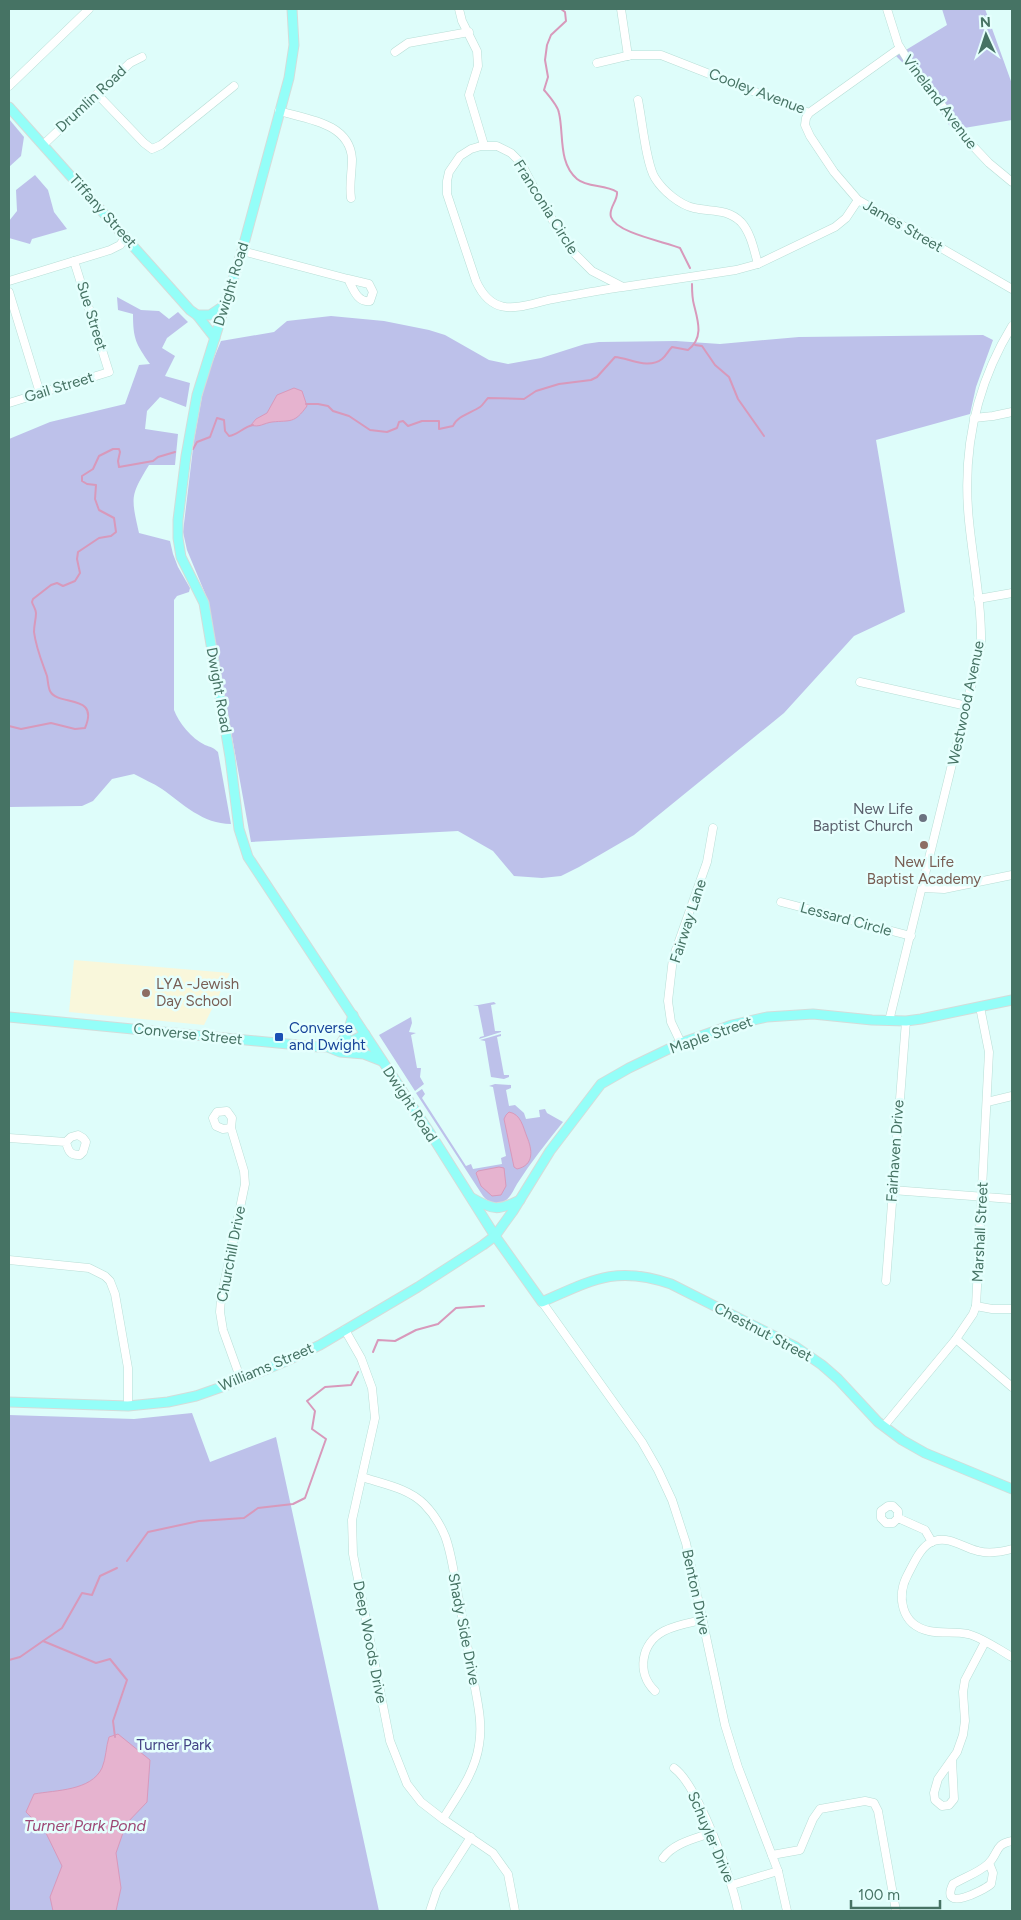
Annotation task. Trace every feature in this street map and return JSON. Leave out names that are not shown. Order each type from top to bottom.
[{"type":"main road","name":"Dwight Road","points":[[292,9],[294,51],[289,78],[242,251],[202,376],[191,425],[178,520],[180,551],[186,570],[198,589],[204,604],[230,757],[239,829],[254,866],[353,1015],[494,1236],[542,1302]]},
{"type":"main road","name":"Tiffany Street","points":[[9,107],[197,315],[215,338]]},
{"type":"main road","points":[[197,315],[210,315],[225,305]]},
{"type":"main road","name":"Maple Street","points":[[494,1236],[520,1200],[550,1151],[601,1084],[681,1043],[732,1025],[767,1017],[813,1014],[906,1021],[1012,1000]]},
{"type":"main road","points":[[340,1046],[348,1032],[353,1015]]},
{"type":"main road","name":"Converse Street","points":[[9,1017],[328,1047],[353,1042],[365,1034]]},
{"type":"main road","points":[[328,1047],[340,1052],[364,1054],[383,1062]]},
{"type":"main road","points":[[470,1196],[485,1206],[495,1209],[505,1207],[520,1200]]},
{"type":"main road","name":"Williams Street","points":[[9,1402],[148,1405],[187,1398],[241,1380],[304,1353],[483,1246],[494,1236]]},
{"type":"main road","name":"Chestnut Street","points":[[542,1302],[594,1280],[618,1275],[642,1276],[664,1282],[691,1293],[796,1347],[822,1364],[884,1426],[902,1440],[925,1453],[1012,1488]]},
{"type":"street","points":[[9,86],[89,9]]},
{"type":"street","points":[[459,9],[462,21],[476,47],[478,60],[470,99],[484,145],[471,149],[460,156],[449,172],[446,185],[447,194],[478,286],[484,295],[498,304],[519,308],[547,300],[736,270],[758,264],[835,227],[846,218],[858,200]]},
{"type":"street","points":[[621,9],[628,56]]},
{"type":"street","name":"Vineland Avenue","points":[[887,9],[900,48],[910,65],[971,144],[987,161],[1012,182]]},
{"type":"street","points":[[395,52],[408,43],[469,32]]},
{"type":"street","name":"Cooley Avenue","points":[[597,63],[628,56],[651,54],[668,57],[809,113],[900,48]]},
{"type":"street","name":"Drumlin Road","points":[[43,144],[130,63],[142,57]]},
{"type":"street","points":[[97,94],[152,149],[161,145],[234,86]]},
{"type":"street","points":[[638,100],[653,175],[661,186],[674,197],[691,207],[722,211],[737,218],[748,233],[758,264]]},
{"type":"street","points":[[279,111],[329,125],[343,136],[349,145],[352,157],[349,183],[351,198]]},
{"type":"street","name":"James Street","points":[[809,113],[805,124],[810,136],[834,172],[858,200],[1012,289]]},
{"type":"street","name":"Franconia Circle","points":[[484,145],[498,146],[511,152],[521,163],[544,207],[574,253],[592,271],[623,287]]},
{"type":"street","points":[[9,282],[110,250],[120,245],[126,237]]},
{"type":"street","points":[[242,251],[348,279]]},
{"type":"street","name":"Sue Street","points":[[74,261],[109,372]]},
{"type":"street","points":[[9,292],[40,393]]},
{"type":"street","name":"Westwood Avenue","points":[[889,1021],[981,646],[978,598],[968,519],[967,464],[974,418],[993,362],[1012,326]]},
{"type":"street","name":"Gail Street","points":[[9,403],[109,372]]},
{"type":"street","points":[[974,418],[1012,412]]},
{"type":"street","points":[[978,598],[1012,594]]},
{"type":"street","points":[[860,682],[967,706]]},
{"type":"street","name":"Fairway Lane","points":[[681,1043],[671,1022],[668,1001],[673,958],[707,862],[712,828]]},
{"type":"street","points":[[923,888],[944,889],[1012,875]]},
{"type":"street","name":"Lessard Circle","points":[[781,902],[911,936]]},
{"type":"street","name":"Marshall Street","points":[[884,1426],[956,1339],[973,1314],[976,1306],[989,1052],[980,1007]]},
{"type":"street","name":"Fairhaven Drive","points":[[886,1281],[906,1021]]},
{"type":"street","points":[[987,1102],[1012,1096]]},
{"type":"street","name":"Churchill Drive","points":[[231,1128],[244,1170],[245,1184],[221,1299],[220,1315],[223,1330],[241,1380]]},
{"type":"street","points":[[9,1138],[66,1142]]},
{"type":"street","points":[[892,1190],[1012,1199]]},
{"type":"street","points":[[9,1260],[89,1268],[100,1272],[108,1278],[115,1294],[128,1368],[128,1406]]},
{"type":"street","name":"Benton Drive","points":[[542,1302],[642,1442],[672,1500],[684,1534],[729,1740],[778,1871],[787,1911]]},
{"type":"street","points":[[976,1306],[992,1309],[1012,1309]]},
{"type":"street","name":"Deep Woods Drive","points":[[344,1330],[361,1358],[372,1388],[374,1418],[352,1520],[353,1554],[390,1741],[407,1784],[421,1802],[493,1853],[508,1874],[515,1911]]},
{"type":"street","points":[[956,1339],[1012,1387]]},
{"type":"street","name":"Shady Side Drive","points":[[362,1477],[400,1488],[416,1497],[435,1517],[447,1543],[465,1629],[481,1729],[479,1748],[474,1766],[443,1819]]},
{"type":"street","points":[[898,1518],[925,1530],[932,1542]]},
{"type":"street","points":[[1012,1549],[981,1552],[949,1540],[932,1542],[924,1548],[905,1579],[901,1599],[904,1612],[912,1622],[921,1628],[937,1632],[964,1633],[1012,1656]]},
{"type":"street","points":[[655,1691],[648,1684],[643,1670],[644,1657],[648,1646],[658,1635],[666,1630],[702,1620]]},
{"type":"street","points":[[952,1760],[951,1770],[955,1796],[951,1804],[942,1806],[935,1800],[936,1785],[940,1774],[952,1760],[961,1741],[964,1728],[964,1684],[985,1642]]},
{"type":"street","name":"Schuyler Drive","points":[[674,1768],[681,1774],[691,1789],[711,1833],[732,1885],[738,1911]]},
{"type":"street","points":[[772,1855],[800,1850],[813,1819],[820,1809],[865,1801],[873,1802],[878,1808],[896,1911]]},
{"type":"street","points":[[663,1858],[668,1851],[680,1844],[711,1833]]},
{"type":"street","points":[[430,1911],[437,1890],[471,1837]]},
{"type":"street","points":[[989,1863],[993,1873],[991,1884],[983,1890],[962,1899],[952,1896],[953,1884],[972,1875],[989,1863],[1003,1843],[1012,1841]]},
{"type":"street","points":[[732,1885],[778,1871]]},
{"type":"shaded area","name":"LYA -Jewish Day School","points":[[74,960],[230,973],[204,1025],[69,1012]]},
{"type":"green space","points":[[942,9],[985,9],[1012,84],[1012,120],[952,130],[925,85],[896,56],[947,25]]},
{"type":"green space","points":[[9,119],[24,137],[21,156],[9,167]]},
{"type":"green space","points":[[35,175],[48,190],[54,212],[67,229],[32,239],[30,244],[9,238],[9,221],[17,211],[16,190]]},
{"type":"green space","points":[[117,297],[141,310],[159,311],[169,319],[178,312],[188,322],[167,338],[162,348],[175,356],[165,376],[190,383],[186,407],[160,397],[147,411],[145,429],[178,434],[175,465],[149,465],[135,491],[134,504],[139,533],[170,541],[178,567],[190,588],[189,592],[177,596],[174,600],[174,710],[182,725],[190,734],[218,752],[231,824],[211,821],[202,817],[159,787],[134,774],[112,779],[93,801],[82,806],[9,807],[9,439],[50,422],[125,404],[139,365],[150,364],[136,341],[133,314],[118,310]]},
{"type":"green space","points":[[331,316],[384,321],[429,330],[445,335],[489,360],[508,364],[541,358],[585,344],[599,342],[676,341],[720,344],[799,337],[983,335],[993,340],[976,387],[970,414],[876,440],[905,612],[854,636],[784,713],[634,835],[561,876],[542,878],[514,876],[493,851],[458,831],[251,842],[207,598],[187,550],[183,532],[194,440],[205,380],[221,341],[274,332],[287,321]]},
{"type":"green space","points":[[494,1002],[496,1004],[491,1005],[495,1031],[501,1032],[479,1039],[484,1036],[478,1006],[473,1006]]},
{"type":"green space","points":[[411,1017],[412,1023],[409,1032],[416,1033],[411,1035],[417,1068],[421,1068],[420,1077],[424,1084],[415,1091],[379,1035]]},
{"type":"green space","points":[[501,1034],[501,1036],[497,1037],[504,1075],[509,1075],[509,1077],[504,1079],[491,1077],[485,1041],[480,1040]]},
{"type":"green space","points":[[495,1084],[511,1085],[511,1088],[506,1090],[509,1106],[515,1105],[524,1113],[526,1119],[540,1117],[539,1110],[545,1109],[547,1113],[563,1122],[528,1168],[509,1197],[497,1204],[489,1202],[483,1196],[416,1093],[422,1089],[425,1094],[422,1098],[466,1166],[471,1164],[473,1169],[502,1164],[501,1158],[506,1156],[493,1087],[489,1086]]},
{"type":"green space","name":"Turner Park","points":[[192,1413],[210,1462],[276,1437],[379,1911],[9,1911],[9,1415],[134,1419]]},
{"type":"water","points":[[294,388],[302,391],[307,406],[299,416],[288,421],[272,422],[257,426],[251,425],[256,419],[267,413],[277,395]]},
{"type":"water","points":[[509,1112],[516,1115],[521,1122],[531,1151],[527,1164],[517,1169],[514,1167],[504,1119]]},
{"type":"water","points":[[499,1167],[504,1168],[506,1186],[501,1195],[492,1196],[481,1186],[476,1173]]},
{"type":"water","name":"Turner Park Pond","points":[[118,1734],[150,1760],[147,1802],[126,1824],[116,1853],[121,1888],[116,1911],[53,1911],[50,1897],[62,1866],[45,1831],[26,1812],[34,1794],[72,1788],[97,1776],[102,1768],[109,1737]]},
{"type":"waterway","points":[[561,9],[565,12],[566,21],[551,35],[547,45],[545,60],[548,77],[544,90],[558,110],[564,157],[567,165],[581,182],[617,192],[610,214],[615,223],[631,232],[680,248],[690,268]]},
{"type":"waterway","points":[[306,404],[328,406],[333,411],[349,416],[370,430],[387,432],[397,428],[399,422],[403,421],[408,426],[422,421],[439,421],[439,429],[453,426],[465,415],[480,407],[488,398],[524,399],[536,391],[559,384],[591,380],[597,377],[615,357],[651,363],[662,359],[672,347],[688,350],[698,335],[692,284]]},
{"type":"waterway","points":[[695,345],[702,346],[715,365],[729,377],[738,399],[764,436]]},
{"type":"waterway","points":[[193,449],[197,442],[210,437],[217,418],[224,420],[225,431],[229,436],[253,425]]},
{"type":"waterway","points":[[9,726],[21,729],[51,723],[75,729],[85,728],[88,717],[87,710],[83,705],[61,699],[54,696],[50,691],[35,638],[36,610],[32,602],[33,599],[51,585],[57,583],[63,586],[75,581],[80,573],[77,559],[78,552],[99,538],[111,536],[116,532],[114,518],[99,510],[95,499],[96,485],[87,484],[82,481],[82,476],[93,469],[99,456],[113,449],[119,449],[119,467],[153,461],[158,457],[175,452]]},
{"type":"waterway","points":[[373,1352],[378,1340],[395,1341],[416,1330],[438,1324],[456,1308],[484,1306]]},
{"type":"waterway","points":[[127,1561],[148,1532],[199,1521],[244,1518],[258,1508],[293,1504],[305,1498],[326,1439],[312,1429],[315,1411],[307,1401],[325,1387],[351,1385],[358,1372]]},
{"type":"waterway","points":[[43,1641],[62,1628],[82,1593],[92,1595],[100,1576],[117,1568]]},
{"type":"waterway","points":[[9,1660],[20,1657],[43,1641],[96,1663],[110,1659],[127,1680],[113,1721],[115,1737]]},
{"type":"place","name":"New Life Baptist Church","points":[[923,818]]},
{"type":"place","name":"New Life Baptist Academy","points":[[924,845]]},
{"type":"place","name":"LYA -Jewish Day School","points":[[146,993]]},
{"type":"place","name":"Converse and Dwight","points":[[279,1037]]}]
